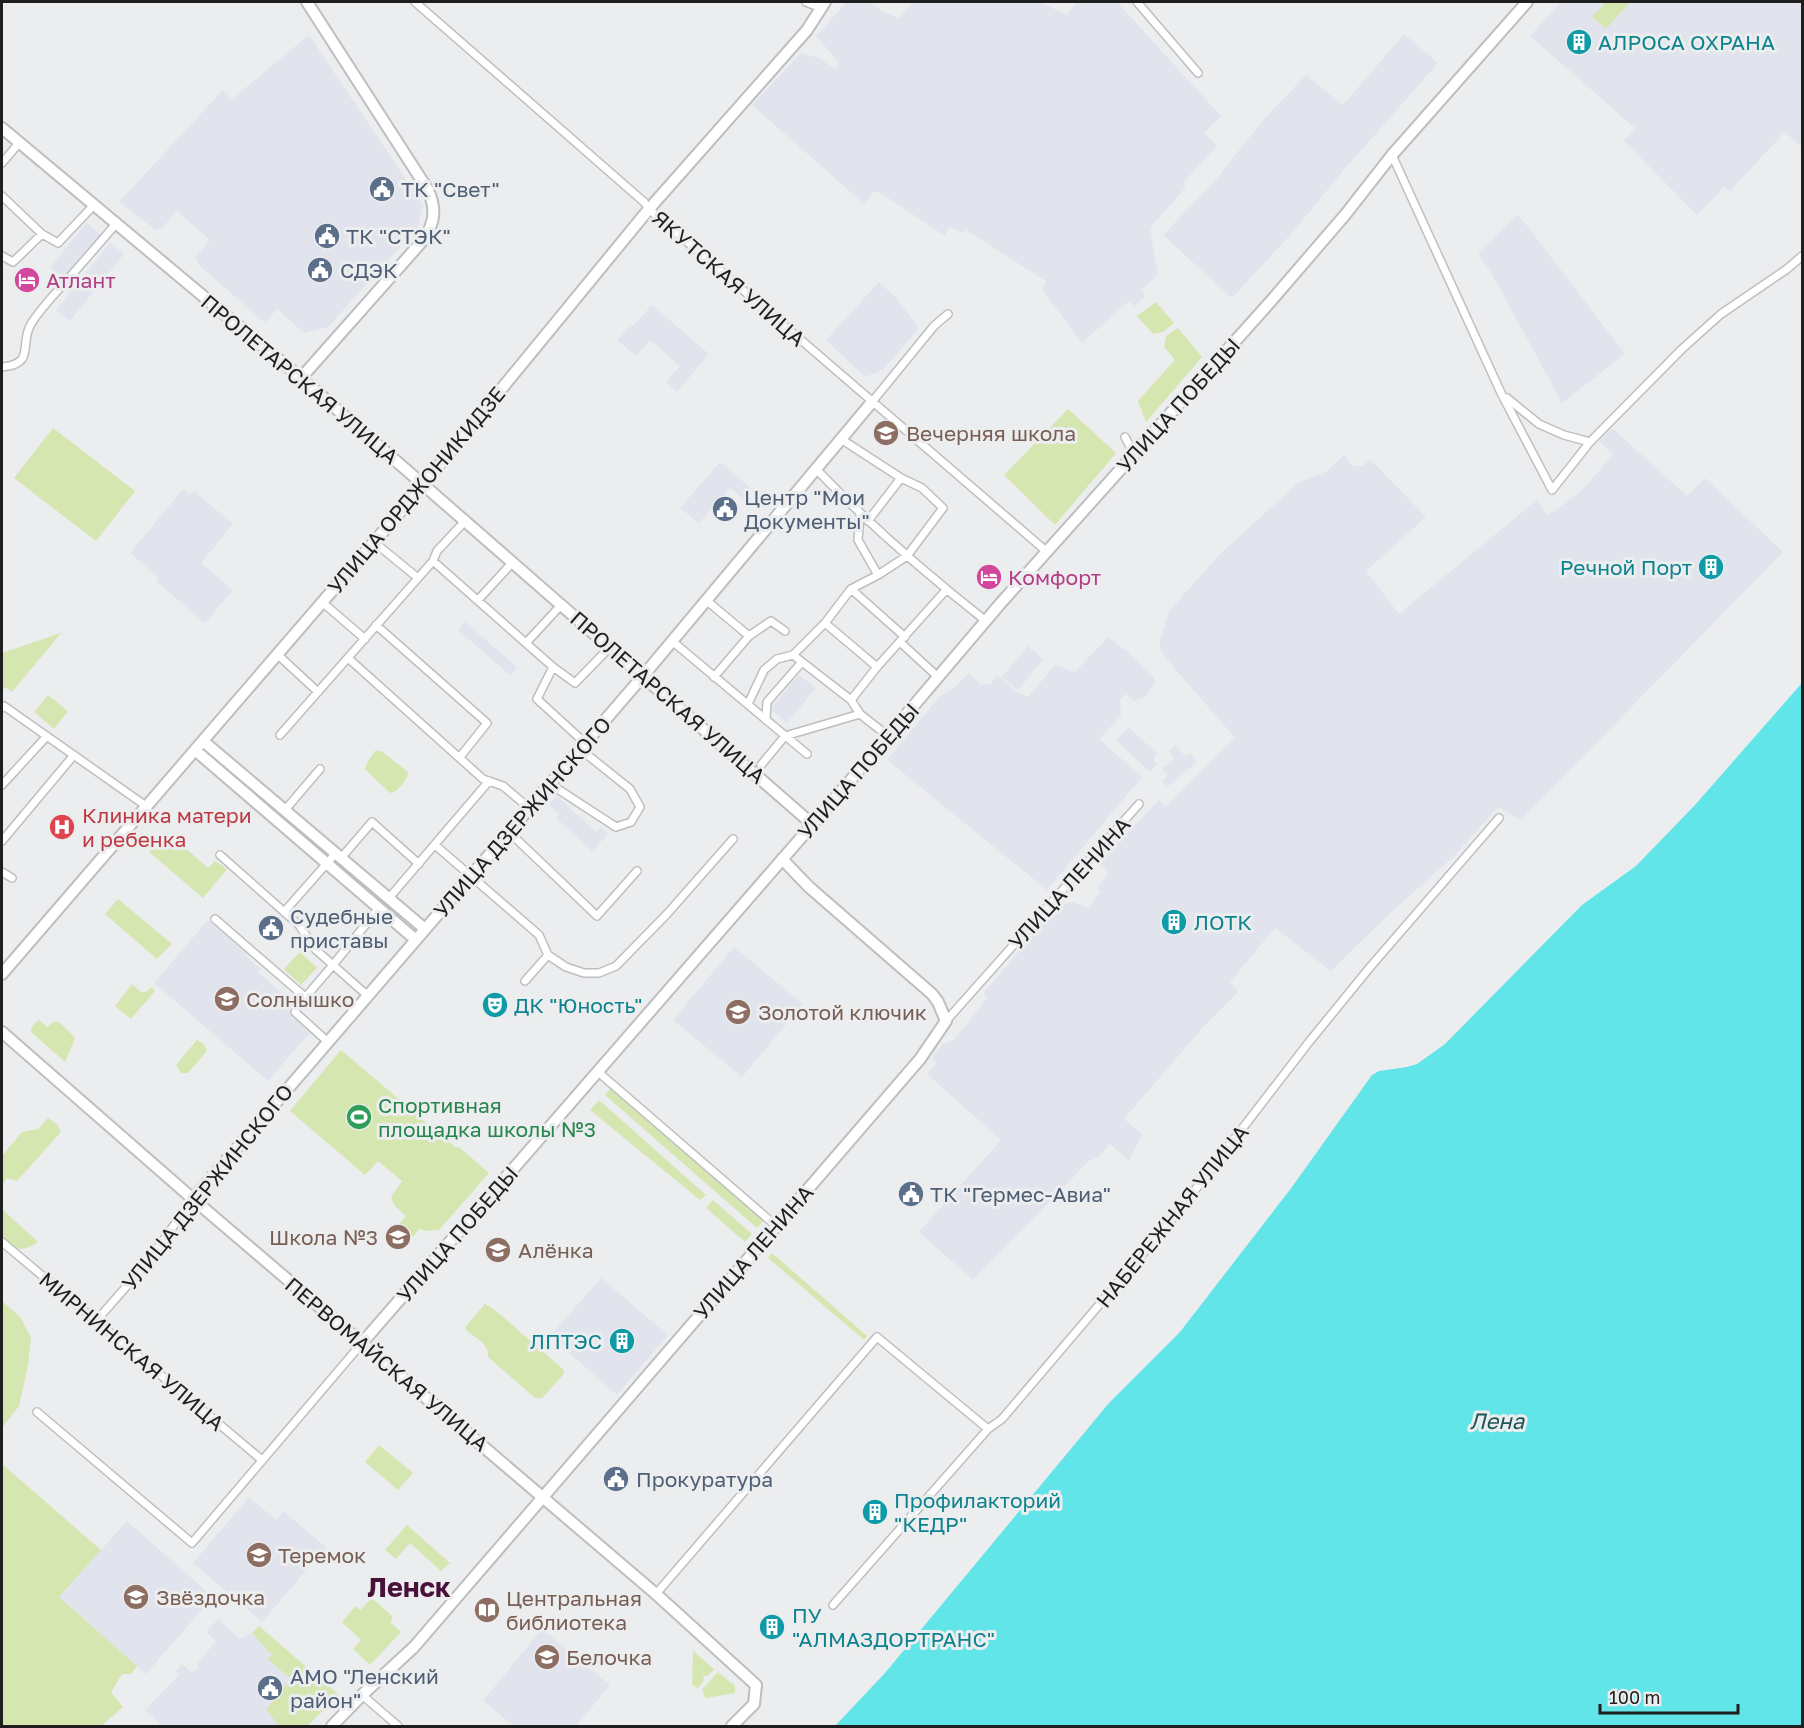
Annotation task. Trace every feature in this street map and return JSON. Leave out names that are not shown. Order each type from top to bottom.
[{"type":"main road","points":[[301,378],[425,238],[434,219],[434,209],[428,190],[307,2]]},
{"type":"main road","name":"УЛИЦА ПОБЕДЫ","points":[[362,1343],[1047,551],[1271,301],[1392,155],[1527,2]]},
{"type":"main road","name":"УЛИЦА ОРДЖОНИКИДЗЕ","points":[[2,974],[424,484],[649,209],[807,30],[823,5]]},
{"type":"main road","name":"ПРОЛЕТАРСКАЯ УЛИЦА","points":[[2,128],[115,225],[301,378],[812,824]]},
{"type":"main road","name":"УЛИЦА ДЗЕРЖИНСКОГО","points":[[193,1199],[643,676],[872,402]]},
{"type":"main road","points":[[203,741],[426,929]]},
{"type":"main road","points":[[195,750],[416,940]]},
{"type":"main road","points":[[782,859],[809,887],[932,994],[946,1021]]},
{"type":"main road","name":"УЛИЦА ЛЕНИНА","points":[[332,1726],[414,1647],[920,1059],[946,1021]]},
{"type":"main road","name":"ПЕРВОМАЙСКАЯ УЛИЦА","points":[[2,1032],[193,1199],[656,1594],[756,1685],[757,1694],[754,1704],[732,1726]]},
{"type":"street","name":"ЯКУТСКАЯ УЛИЦА","points":[[415,2],[644,202],[649,209],[1047,551]]},
{"type":"street","points":[[806,2],[823,5]]},
{"type":"street","points":[[1137,2],[1198,73]]},
{"type":"street","points":[[2,163],[19,143]]},
{"type":"street","points":[[1392,155],[1502,395],[1552,490],[1590,442],[1682,348],[1721,314],[1803,256]]},
{"type":"street","points":[[2,196],[42,234],[58,243],[93,206]]},
{"type":"street","points":[[2,367],[22,360],[26,352],[27,333],[38,314],[115,225]]},
{"type":"street","points":[[2,256],[13,262],[42,234]]},
{"type":"street","name":"УЛИЦА ДЗЕРЖИНСКОГО","points":[[872,402],[934,326],[948,314]]},
{"type":"street","points":[[1502,395],[1539,424],[1564,435],[1590,442]]},
{"type":"street","points":[[1125,437],[1134,454]]},
{"type":"street","points":[[748,704],[764,670],[777,659],[793,656],[825,623],[851,589],[907,556],[943,508],[922,488],[901,478],[841,439]]},
{"type":"street","points":[[816,469],[860,515],[946,590],[986,621]]},
{"type":"street","points":[[868,521],[901,478]]},
{"type":"street","points":[[860,515],[858,540],[878,575]]},
{"type":"street","points":[[280,735],[433,561],[437,551],[466,520]]},
{"type":"street","points":[[374,542],[418,578]]},
{"type":"street","points":[[433,561],[553,667],[575,682],[610,647]]},
{"type":"street","points":[[478,600],[513,562]]},
{"type":"street","points":[[851,589],[938,677]]},
{"type":"street","points":[[851,700],[877,667],[946,590]]},
{"type":"street","points":[[706,600],[748,636]]},
{"type":"street","points":[[322,602],[365,639]]},
{"type":"street","points":[[526,643],[562,604]]},
{"type":"street","points":[[714,677],[748,636],[771,621],[785,631]]},
{"type":"street","points":[[825,623],[877,667]]},
{"type":"street","points":[[376,626],[488,723],[460,757]]},
{"type":"street","points":[[672,641],[807,754]]},
{"type":"street","points":[[278,654],[318,692]]},
{"type":"street","points":[[793,656],[851,700],[860,714],[888,735]]},
{"type":"street","points":[[348,658],[483,779],[503,786],[529,808]]},
{"type":"street","points":[[766,720],[767,702],[802,662]]},
{"type":"street","points":[[550,784],[616,827],[632,822],[640,807],[630,789],[537,699],[553,667]]},
{"type":"street","points":[[2,708],[4,706],[146,806]]},
{"type":"street","points":[[760,765],[785,736],[860,714]]},
{"type":"street","points":[[2,785],[47,736]]},
{"type":"street","points":[[2,841],[74,755]]},
{"type":"street","points":[[285,810],[320,769]]},
{"type":"street","points":[[389,898],[489,781]]},
{"type":"street","name":"УЛИЦА ЛЕНИНА","points":[[946,1021],[1139,804]]},
{"type":"street","name":"НАБЕРЕЖНАЯ УЛИЦА","points":[[833,1605],[988,1429],[1002,1419],[1117,1287],[1364,975],[1499,818]]},
{"type":"street","points":[[284,912],[327,864],[372,822],[419,864]]},
{"type":"street","points":[[509,832],[597,916],[637,871]]},
{"type":"street","points":[[435,845],[539,935],[548,955],[566,967],[584,973],[599,973],[616,966],[668,914],[733,839]]},
{"type":"street","points":[[220,855],[299,926],[316,950],[368,996]]},
{"type":"street","points":[[2,872],[12,878]]},
{"type":"street","points":[[328,1042],[296,1012],[297,1006],[379,908]]},
{"type":"street","points":[[215,919],[305,997]]},
{"type":"street","points":[[525,981],[548,955]]},
{"type":"street","points":[[597,1071],[775,1225]]},
{"type":"street","name":"УЛИЦА ДЗЕРЖИНСКОГО","points":[[97,1320],[146,1264],[193,1199]]},
{"type":"street","name":"МИРНИНСКАЯ УЛИЦА","points":[[2,1242],[262,1460]]},
{"type":"street","points":[[656,1594],[877,1337],[988,1429]]},
{"type":"street","name":"УЛИЦА ПОБЕДЫ","points":[[37,1412],[192,1543],[362,1343]]},
{"type":"street","points":[[362,1695],[398,1726]]},
{"type":"shaded area","points":[[847,2],[870,2],[882,11],[899,18],[913,2],[1040,2],[1067,15],[1077,2],[1117,2],[1221,116],[1204,133],[1217,146],[1183,183],[1186,187],[1150,228],[1158,275],[1141,290],[1146,296],[1134,306],[1129,301],[1082,343],[1042,290],[1046,281],[966,230],[963,233],[949,227],[945,236],[879,192],[874,192],[864,204],[752,105],[801,53],[819,58],[835,69],[839,63],[816,36]]},
{"type":"shaded area","points":[[1561,2],[1802,2],[1802,148],[1785,132],[1730,191],[1724,187],[1697,215],[1624,141],[1635,128],[1530,36]]},
{"type":"shaded area","points":[[1404,34],[1438,63],[1292,233],[1232,298],[1163,235],[1213,183],[1264,119],[1306,75],[1343,105]]},
{"type":"shaded area","points":[[309,35],[423,205],[418,227],[328,327],[304,333],[277,309],[265,323],[200,266],[195,257],[210,240],[177,211],[162,228],[156,230],[119,202],[223,90],[232,99]]},
{"type":"shaded area","points":[[1518,214],[1625,354],[1562,403],[1493,276],[1478,253]]},
{"type":"shaded area","points":[[87,223],[101,235],[63,279],[50,267]]},
{"type":"shaded area","points":[[110,243],[124,254],[70,321],[56,310]]},
{"type":"shaded area","points":[[879,282],[897,299],[919,328],[883,370],[865,377],[826,340]]},
{"type":"shaded area","points":[[652,305],[709,354],[677,392],[666,382],[680,366],[650,340],[636,356],[617,340]]},
{"type":"shaded area","points":[[1612,428],[1687,496],[1705,478],[1783,552],[1521,820],[1498,807],[1453,857],[1385,918],[1331,971],[1275,928],[1230,982],[1238,992],[1205,1025],[1124,1119],[1142,1134],[1129,1161],[1110,1144],[1098,1157],[1089,1161],[973,1280],[919,1232],[1001,1140],[927,1074],[937,1063],[932,1058],[943,1044],[954,1040],[987,998],[984,993],[1056,907],[1072,902],[1088,908],[1101,891],[1097,887],[1108,874],[1099,862],[1159,800],[1166,806],[1235,738],[1164,656],[1159,645],[1169,611],[1221,553],[1298,483],[1327,471],[1344,455],[1352,466],[1362,466],[1370,459],[1426,517],[1366,571],[1399,614],[1537,500],[1547,515],[1583,489],[1613,455],[1599,441]]},
{"type":"shaded area","points":[[720,462],[752,489],[743,499],[730,488],[699,523],[680,508]]},
{"type":"shaded area","points":[[183,489],[190,495],[194,491],[233,524],[201,563],[233,590],[205,623],[156,581],[158,577],[130,553]]},
{"type":"shaded area","points":[[465,622],[517,667],[510,675],[458,630]]},
{"type":"shaded area","points":[[1108,637],[1128,652],[1153,676],[1155,682],[1145,697],[1134,701],[1126,694],[1120,699],[1121,716],[1099,739],[1142,777],[1047,890],[887,760],[940,696],[955,687],[969,673],[980,684],[990,685],[997,675],[1017,692],[1028,697],[1055,665],[1075,672]]},
{"type":"shaded area","points":[[1028,646],[1043,659],[1018,690],[1002,677]]},
{"type":"shaded area","points":[[799,675],[816,688],[787,723],[770,709]]},
{"type":"shaded area","points":[[1129,727],[1157,754],[1153,759],[1157,764],[1150,772],[1116,740]]},
{"type":"shaded area","points":[[1175,745],[1186,757],[1190,753],[1197,762],[1167,787],[1162,781],[1168,776],[1162,769],[1175,759],[1169,751]]},
{"type":"shaded area","points":[[557,796],[596,832],[601,828],[608,834],[592,851],[556,818],[559,814],[549,805]]},
{"type":"shaded area","name":"Солнышко","points":[[208,920],[261,969],[258,972],[284,995],[280,1002],[311,1031],[268,1081],[154,983]]},
{"type":"shaded area","name":"Золотой ключик","points":[[734,947],[803,1004],[742,1077],[673,1020]]},
{"type":"shaded area","points":[[601,1278],[668,1335],[617,1395],[550,1336]]},
{"type":"shaded area","name":"Теремок","points":[[249,1497],[276,1520],[283,1511],[326,1547],[262,1622],[193,1563]]},
{"type":"shaded area","name":"Звёздочка","points":[[127,1521],[213,1597],[146,1674],[59,1597]]},
{"type":"shaded area","points":[[218,1619],[240,1639],[252,1633],[330,1704],[307,1726],[162,1726],[145,1710],[179,1675],[176,1671],[182,1664],[191,1672],[199,1667],[197,1664],[216,1641],[206,1632]]},
{"type":"shaded area","name":"Белочка","points":[[542,1629],[610,1685],[576,1726],[514,1726],[483,1701]]},
{"type":"green space","points":[[1606,2],[1630,2],[1606,29],[1592,17]]},
{"type":"green space","points":[[1156,302],[1174,323],[1163,332],[1153,334],[1137,316]]},
{"type":"green space","points":[[1178,328],[1202,357],[1146,422],[1138,401],[1175,360],[1164,347],[1166,336]]},
{"type":"green space","points":[[1068,409],[1116,453],[1055,525],[1004,475]]},
{"type":"green space","points":[[53,428],[135,491],[96,541],[14,478]]},
{"type":"green space","points":[[61,633],[12,692],[5,687],[2,691],[2,653]]},
{"type":"green space","points":[[48,695],[68,711],[54,729],[34,712]]},
{"type":"green space","points":[[375,751],[381,751],[407,771],[408,775],[399,789],[390,793],[365,769]]},
{"type":"green space","points":[[167,832],[208,868],[215,861],[227,869],[203,898],[149,852]]},
{"type":"green space","points":[[118,899],[172,944],[157,959],[105,914]]},
{"type":"green space","points":[[300,952],[317,968],[301,985],[284,969]]},
{"type":"green space","points":[[132,984],[141,992],[146,992],[151,987],[155,991],[131,1019],[115,1006]]},
{"type":"green space","points":[[39,1020],[47,1027],[54,1022],[59,1022],[75,1038],[65,1062],[31,1032],[32,1026]]},
{"type":"green space","points":[[197,1040],[204,1044],[207,1051],[188,1073],[181,1073],[176,1065]]},
{"type":"green space","name":"Спортивная площадка школы №3","points":[[341,1050],[489,1173],[439,1230],[424,1231],[420,1228],[413,1237],[399,1224],[406,1216],[394,1205],[391,1197],[402,1181],[378,1161],[365,1175],[290,1111]]},
{"type":"green space","points":[[612,1087],[764,1220],[757,1228],[605,1095]]},
{"type":"green space","points":[[599,1100],[706,1195],[700,1200],[590,1110]]},
{"type":"green space","points":[[48,1118],[57,1124],[61,1132],[17,1181],[7,1178],[2,1185],[2,1156],[22,1132],[38,1129]]},
{"type":"green space","points":[[713,1200],[752,1234],[745,1242],[706,1208]]},
{"type":"green space","points":[[2,1209],[38,1242],[22,1249],[11,1245],[2,1237]]},
{"type":"green space","points":[[772,1253],[867,1336],[864,1340],[768,1258]]},
{"type":"green space","points":[[2,1301],[20,1317],[31,1337],[28,1365],[19,1406],[2,1428]]},
{"type":"green space","points":[[485,1304],[495,1310],[564,1370],[563,1375],[542,1398],[535,1398],[488,1357],[487,1348],[466,1330],[465,1327]]},
{"type":"green space","points":[[379,1445],[413,1473],[398,1490],[365,1462]]},
{"type":"green space","points":[[2,1464],[101,1550],[59,1597],[137,1666],[131,1674],[122,1674],[111,1692],[123,1707],[101,1726],[2,1726]]},
{"type":"green space","points":[[407,1525],[450,1563],[441,1571],[410,1543],[396,1559],[385,1550]]},
{"type":"green space","points":[[372,1598],[393,1617],[390,1622],[401,1632],[370,1665],[353,1649],[361,1640],[342,1622],[356,1606],[360,1610]]},
{"type":"green space","points":[[259,1626],[339,1695],[307,1726],[277,1726],[266,1709],[291,1679],[268,1659],[272,1655],[252,1633]]},
{"type":"green space","points":[[693,1651],[714,1669],[709,1675],[703,1676],[704,1680],[698,1688],[692,1685]]},
{"type":"green space","points":[[718,1672],[735,1686],[735,1693],[706,1698],[702,1690]]},
{"type":"water","name":"Лена","points":[[1802,683],[1802,1726],[835,1726],[885,1673],[1109,1403],[1180,1332],[1292,1187],[1372,1075],[1379,1071],[1417,1064],[1445,1044],[1582,905],[1636,866],[1695,805]]},
{"type":"place","name":"АЛРОСА ОХРАНА","points":[[1579,42]]},
{"type":"place","name":"ТК \"Свет\"","points":[[382,189]]},
{"type":"place","name":"ТК \"СТЭК\"","points":[[327,236]]},
{"type":"place","name":"СДЭК","points":[[320,270]]},
{"type":"place","name":"Атлант","points":[[27,280]]},
{"type":"place","name":"Вечерняя школа","points":[[886,433]]},
{"type":"place","name":"Центр \"Мои Документы\"","points":[[725,509]]},
{"type":"place","name":"Речной Порт","points":[[1711,567]]},
{"type":"place","name":"Комфорт","points":[[989,577]]},
{"type":"place","name":"Клиника матери и ребенка","points":[[62,827]]},
{"type":"place","name":"ЛОТК","points":[[1174,922]]},
{"type":"place","name":"Судебные приставы","points":[[271,928]]},
{"type":"place","name":"Солнышко","points":[[227,999]]},
{"type":"place","name":"ДК \"Юность\"","points":[[495,1005]]},
{"type":"place","name":"Золотой ключик","points":[[738,1012]]},
{"type":"place","name":"Спортивная площадка школы №3","points":[[359,1117]]},
{"type":"place","name":"ТК \"Гермес-Авиа\"","points":[[911,1194]]},
{"type":"place","name":"Школа №3","points":[[398,1237]]},
{"type":"place","name":"Алёнка","points":[[498,1250]]},
{"type":"place","name":"ЛПТЭС","points":[[622,1341]]},
{"type":"place","name":"Прокуратура","points":[[616,1479]]},
{"type":"place","name":"Профилакторий \"КЕДР\"","points":[[875,1512]]},
{"type":"place","name":"Теремок","points":[[259,1555]]},
{"type":"place","name":"Звёздочка","points":[[136,1597]]},
{"type":"place","name":"Центральная библиотека","points":[[487,1610]]},
{"type":"place","name":"ПУ \"АЛМАЗДОРТРАНС\"","points":[[772,1627]]},
{"type":"place","name":"Белочка","points":[[547,1657]]},
{"type":"place","name":"АМО \"Ленский район\"","points":[[270,1688]]},
{"type":"district","name":"Ленск","points":[[409,1587]]}]
